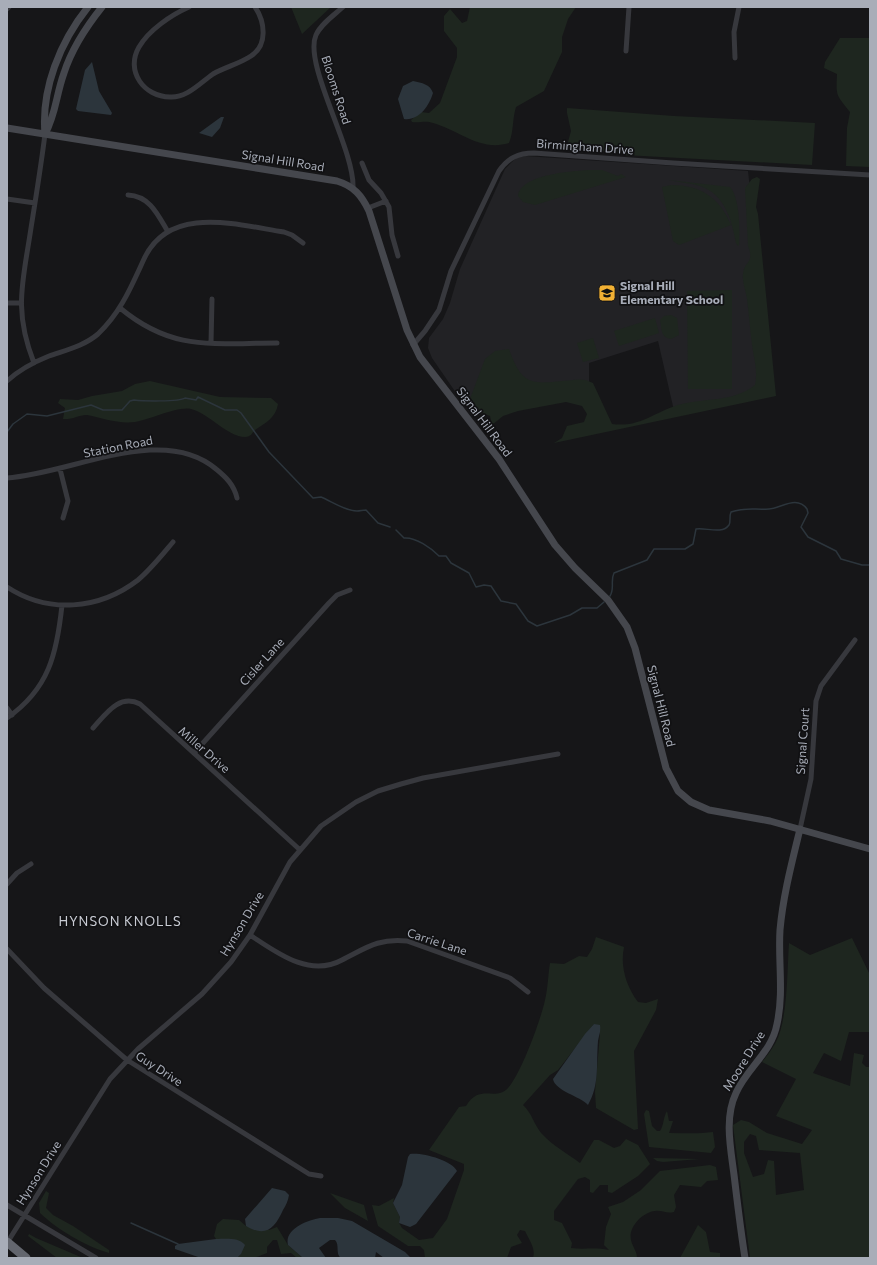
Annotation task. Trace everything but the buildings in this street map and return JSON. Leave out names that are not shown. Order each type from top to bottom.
[{"type":"highway","points":[[7,1243],[26,1258]]},
{"type":"main road","points":[[46,134],[44,118],[53,73],[65,42],[88,7]]},
{"type":"main road","points":[[46,134],[54,119],[59,90],[68,60],[84,30],[102,7]]},
{"type":"main road","name":"Signal Hill Road","points":[[7,128],[337,181],[353,188],[368,208],[407,330],[413,344],[427,366],[495,453],[555,545],[575,568],[608,600],[622,617],[633,643],[666,768],[678,791],[691,802],[708,810],[761,819],[870,849]]},
{"type":"main road","name":"Moore Drive","points":[[744,1258],[731,1145],[730,1113],[740,1085],[765,1052],[772,1039],[777,1024],[781,990],[781,920],[800,829]]},
{"type":"street","points":[[189,7],[179,9],[139,46],[135,58],[134,71],[140,84],[151,92],[167,97],[186,94],[212,75],[251,56],[256,52],[264,32],[260,15],[255,7]]},
{"type":"street","name":"Blooms Road","points":[[343,7],[319,30],[313,48],[329,104],[352,173],[353,188]]},
{"type":"street","points":[[626,51],[626,22],[629,7]]},
{"type":"street","points":[[736,58],[734,32],[739,7]]},
{"type":"street","points":[[34,363],[24,331],[20,303],[46,134]]},
{"type":"street","name":"Birmingham Drive","points":[[413,344],[425,331],[439,310],[451,271],[497,176],[506,162],[518,155],[534,153],[673,164],[870,175]]},
{"type":"street","points":[[362,163],[369,180],[386,201],[390,211],[392,235],[398,256]]},
{"type":"street","points":[[128,195],[138,196],[148,203],[168,232]]},
{"type":"street","points":[[7,199],[35,203]]},
{"type":"street","points":[[368,208],[386,201]]},
{"type":"street","points":[[7,381],[34,363],[70,350],[94,337],[108,324],[120,308],[129,294],[148,253],[157,241],[168,232],[182,225],[194,222],[214,222],[284,232],[292,235],[303,243]]},
{"type":"street","points":[[211,343],[212,299]]},
{"type":"street","points":[[7,303],[20,303]]},
{"type":"street","points":[[120,308],[144,326],[166,337],[188,342],[277,343]]},
{"type":"street","name":"Station Road","points":[[7,478],[60,469],[136,451],[160,449],[174,450],[194,456],[214,467],[232,486],[237,498]]},
{"type":"street","points":[[60,469],[68,501],[63,518]]},
{"type":"street","points":[[7,587],[35,600],[62,605],[89,603],[120,592],[146,572],[173,542]]},
{"type":"street","name":"Cisler Lane","points":[[194,754],[329,602],[337,595],[350,590]]},
{"type":"street","points":[[7,708],[9,717],[30,698],[48,670],[57,647],[62,605]]},
{"type":"street","name":"Signal Court","points":[[800,829],[811,780],[816,701],[821,686],[855,640]]},
{"type":"street","name":"Miller Drive","points":[[93,728],[116,704],[125,700],[135,701],[300,849]]},
{"type":"street","name":"Hynson Drive","points":[[7,1243],[100,1095],[127,1060],[202,994],[231,962],[250,935],[282,874],[300,849],[331,818],[356,802],[378,791],[423,778],[558,754]]},
{"type":"street","points":[[7,884],[17,873],[31,864]]},
{"type":"street","name":"Carrie Lane","points":[[250,935],[282,956],[301,963],[317,966],[340,961],[356,951],[378,942],[398,940],[407,941],[510,978],[528,992]]},
{"type":"street","name":"Guy Drive","points":[[7,949],[44,988],[127,1060],[309,1174],[321,1176]]},
{"type":"street","points":[[7,1205],[96,1258]]},
{"type":"shaded area","points":[[291,7],[331,7],[302,34]]},
{"type":"shaded area","points":[[470,7],[576,7],[568,19],[562,37],[562,52],[544,91],[516,107],[512,134],[509,143],[489,145],[470,139],[443,126],[430,122],[412,122],[411,120],[421,112],[429,113],[440,103],[457,57],[457,48],[444,31],[444,16],[450,9],[462,23],[467,21]]},
{"type":"shaded area","points":[[840,38],[870,38],[870,167],[846,166],[847,128],[850,112],[838,95],[837,74],[824,68],[825,62]]},
{"type":"shaded area","points":[[92,62],[99,91],[112,113],[111,115],[78,111],[76,109],[85,70]]},
{"type":"shaded area","points":[[413,81],[428,86],[433,93],[423,112],[414,118],[404,119],[398,99],[403,86]]},
{"type":"shaded area","points":[[567,108],[674,116],[815,123],[812,165],[624,155],[614,152],[566,149],[571,131]]},
{"type":"shaded area","points":[[221,117],[224,117],[220,128],[212,137],[199,133]]},
{"type":"shaded area","name":"Signal Hill Elementary School","points":[[525,156],[748,171],[773,393],[675,415],[658,341],[589,363],[589,385],[472,416],[432,358],[428,348],[429,338],[443,319],[450,303],[460,269],[505,169],[516,158]]},
{"type":"shaded area","points":[[602,170],[618,176],[621,174],[626,177],[535,205],[523,202],[518,196],[521,189],[528,183],[538,178],[572,171]]},
{"type":"shaded area","points":[[757,177],[760,179],[756,207],[758,214],[776,396],[554,443],[562,438],[567,426],[584,422],[587,414],[582,406],[566,402],[518,411],[503,416],[492,425],[490,416],[476,410],[470,399],[485,359],[495,351],[509,349],[520,372],[525,378],[532,381],[549,382],[581,379],[593,383],[612,424],[623,425],[640,421],[682,404],[729,397],[755,385],[755,365],[743,277],[745,267],[750,259],[745,188],[752,179]]},
{"type":"shaded area","points":[[669,180],[730,187],[738,206],[739,245],[738,246],[736,243],[727,211],[712,192],[701,186]]},
{"type":"shaded area","points":[[671,185],[691,187],[708,195],[721,207],[731,225],[679,245],[673,241],[662,187]]},
{"type":"shaded area","points":[[732,290],[732,389],[688,389],[687,291]]},
{"type":"shaded area","points":[[671,315],[677,318],[679,335],[671,339],[667,338],[663,334],[660,320],[664,316]]},
{"type":"shaded area","points":[[655,318],[659,333],[619,346],[614,331]]},
{"type":"shaded area","points":[[593,338],[599,358],[583,362],[577,343]]},
{"type":"shaded area","points":[[150,381],[220,397],[271,398],[278,404],[277,409],[270,420],[247,437],[238,436],[232,433],[198,411],[191,409],[179,409],[135,422],[116,421],[87,415],[63,419],[65,408],[58,403],[60,399],[78,400],[122,391],[135,384]]},
{"type":"shaded area","points":[[596,937],[624,947],[623,961],[625,976],[630,989],[638,1002],[646,1003],[658,999],[656,1010],[634,1051],[638,1129],[634,1130],[596,1108],[595,1092],[600,1034],[594,1024],[558,1070],[550,1075],[523,1105],[542,1134],[555,1146],[580,1163],[594,1140],[599,1140],[614,1148],[620,1146],[626,1139],[638,1145],[650,1164],[638,1176],[612,1193],[608,1192],[608,1185],[600,1185],[593,1193],[590,1192],[590,1180],[585,1177],[578,1179],[554,1211],[554,1220],[562,1223],[572,1243],[571,1248],[609,1250],[604,1245],[606,1227],[611,1214],[608,1207],[623,1202],[641,1190],[660,1171],[710,1165],[716,1167],[718,1180],[707,1181],[701,1187],[680,1185],[674,1195],[676,1207],[674,1212],[650,1212],[641,1217],[634,1225],[631,1235],[637,1258],[533,1258],[534,1251],[532,1244],[525,1231],[520,1230],[517,1235],[522,1243],[511,1247],[507,1258],[425,1258],[424,1250],[420,1246],[408,1246],[378,1226],[372,1205],[379,1206],[394,1198],[393,1203],[400,1217],[399,1223],[402,1228],[419,1240],[433,1238],[447,1219],[464,1170],[464,1164],[429,1150],[459,1107],[466,1106],[471,1099],[477,1095],[503,1092],[508,1088],[519,1071],[530,1046],[543,1009],[550,963],[564,964],[579,956],[587,957],[592,949]]},
{"type":"shaded area","points":[[852,938],[870,975],[870,1032],[849,1032],[841,1061],[824,1053],[813,1073],[850,1086],[854,1053],[864,1055],[862,1063],[866,1067],[870,1067],[870,1258],[750,1258],[733,1125],[741,1120],[749,1122],[767,1133],[802,1144],[812,1130],[776,1116],[796,1079],[762,1062],[776,1042],[783,1021],[789,943],[810,955]],"holes":[[[750,1134],[756,1136],[759,1150],[800,1153],[804,1190],[776,1195],[774,1161],[768,1160],[764,1174],[753,1177],[744,1153],[744,1142]]]},
{"type":"shaded area","points":[[594,1024],[600,1025],[597,1074],[592,1097],[588,1105],[558,1087],[553,1079],[585,1034]]},
{"type":"shaded area","points":[[646,1110],[649,1111],[652,1126],[657,1131],[660,1131],[661,1129],[667,1111],[669,1121],[673,1121],[669,1133],[713,1132],[715,1147],[711,1153],[649,1147],[644,1114]]},
{"type":"shaded area","points":[[410,1154],[421,1154],[443,1160],[449,1163],[457,1171],[416,1224],[410,1227],[399,1223],[400,1217],[393,1203],[402,1185]]},
{"type":"shaded area","points":[[653,1158],[700,1159],[663,1162],[657,1161]]},
{"type":"shaded area","points":[[272,1188],[285,1191],[289,1195],[286,1205],[277,1222],[269,1229],[264,1231],[259,1231],[246,1226],[245,1219]]},
{"type":"shaded area","points":[[46,1191],[49,1193],[46,1208],[53,1215],[73,1226],[109,1250],[109,1253],[72,1237],[40,1213],[39,1203]]},
{"type":"shaded area","points":[[330,1193],[364,1205],[368,1221],[345,1208]]},
{"type":"shaded area","points":[[320,1218],[338,1218],[352,1221],[405,1252],[411,1258],[384,1258],[376,1252],[375,1258],[341,1258],[338,1254],[335,1240],[330,1240],[319,1248],[326,1258],[303,1258],[288,1245],[290,1234],[298,1226]]},
{"type":"shaded area","points":[[223,1219],[239,1220],[246,1226],[269,1230],[277,1227],[288,1245],[303,1258],[297,1258],[291,1253],[281,1254],[277,1240],[273,1240],[267,1247],[267,1253],[254,1258],[237,1258],[241,1254],[231,1239],[216,1239],[214,1236],[217,1224]]},
{"type":"shaded area","points":[[698,1225],[706,1232],[710,1252],[720,1253],[720,1258],[680,1258]]},
{"type":"shaded area","points":[[29,1234],[83,1258],[57,1258],[28,1236]]},
{"type":"shaded area","points":[[216,1239],[236,1240],[245,1245],[241,1254],[237,1258],[201,1258],[175,1249],[175,1246],[178,1244]]},
{"type":"waterway","points":[[7,432],[13,424],[27,414],[47,416],[91,405],[103,410],[122,410],[130,401],[134,400],[168,401],[185,398],[196,400],[198,397],[225,410],[237,410],[241,413],[269,452],[313,498],[321,497],[352,511],[366,510],[378,523],[390,527]]},
{"type":"waterway","points":[[610,596],[614,573],[647,560],[654,549],[685,549],[693,544],[696,529],[722,530],[730,524],[731,512],[736,510],[769,509],[789,503],[799,503],[807,509],[808,513],[801,527],[808,537],[836,551],[841,559],[862,565],[870,565]]},
{"type":"waterway","points":[[396,530],[404,538],[418,541],[439,556],[446,556],[451,563],[469,573],[476,587],[484,585],[491,586],[501,601],[516,604],[528,621],[537,626],[570,615],[582,608],[597,608],[604,602]]},
{"type":"waterway","points":[[131,1223],[178,1244]]},
{"type":"place","name":"Signal Hill Elementary School","points":[[607,293]]},
{"type":"district","name":"HYNSON KNOLLS","points":[[120,921]]}]
